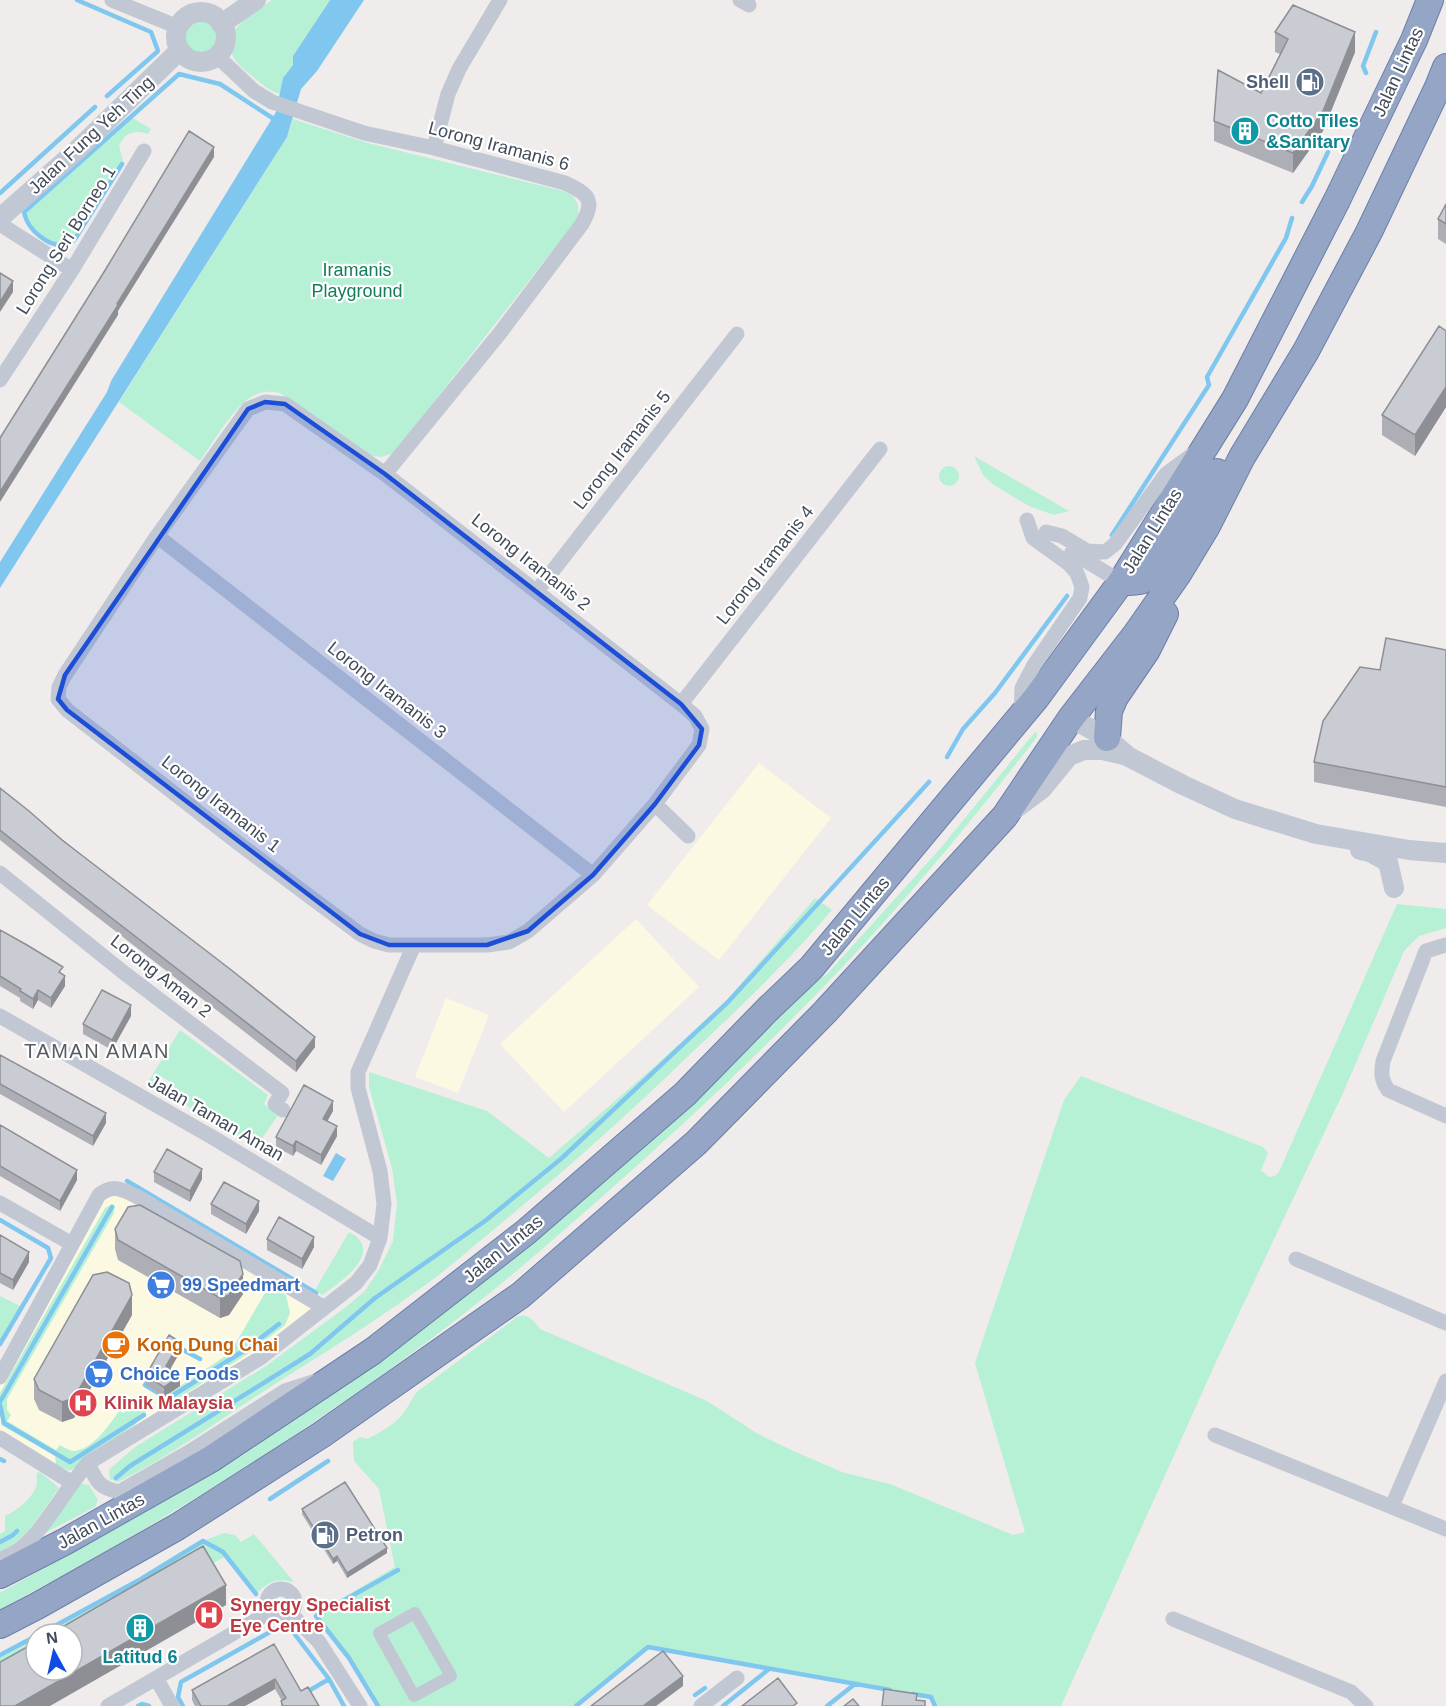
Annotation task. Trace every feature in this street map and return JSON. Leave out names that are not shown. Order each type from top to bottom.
[{"type":"highway","name":"Jalan Lintas","points":[[0,1575],[66,1541],[211,1459],[373,1351],[526,1232],[685,1094],[811,968],[1036,698],[1121,582],[1235,399],[1337,200],[1414,40],[1430,0]]},
{"type":"highway","points":[[0,1624],[37,1606],[196,1515],[321,1435],[520,1295],[696,1143],[825,1012],[1005,816],[1071,718],[1136,634],[1178,574],[1207,526],[1242,457],[1306,351],[1369,232],[1446,67]]},
{"type":"highway","points":[[1121,582],[1150,579],[1159,568],[1297,340],[1342,282]]},
{"type":"highway","points":[[1107,738],[1109,711],[1123,685],[1147,650],[1171,600],[1178,574]]},
{"type":"highway","points":[[811,968],[833,958],[888,900],[966,809],[1042,712],[1049,708],[1071,718]]},
{"type":"street","points":[[112,0],[178,27]]},
{"type":"street","points":[[221,24],[256,0]]},
{"type":"street","points":[[434,148],[448,94],[459,69],[500,0]]},
{"type":"street","points":[[201,13],[212,16],[221,24],[225,39],[224,47],[217,56],[208,61],[198,62],[189,59],[180,50],[176,40],[178,27],[186,18],[201,13]]},
{"type":"street","name":"Jalan Fung Yeh Ting","points":[[0,218],[75,152],[180,50]]},
{"type":"street","name":"Lorong Iramanis 6","points":[[217,56],[254,90],[272,102],[364,133],[434,148],[565,183],[587,196],[590,204],[582,224],[507,324],[385,474]]},
{"type":"street","name":"Lorong Seri Borneo 1","points":[[0,380],[72,270],[144,151]]},
{"type":"street","points":[[0,224],[72,270]]},
{"type":"street","name":"Lorong Iramanis 5","points":[[537,591],[737,334]]},
{"type":"street","name":"Lorong Iramanis 2","points":[[248,409],[265,402],[285,405],[385,474],[695,716],[702,729],[699,745],[655,804]]},
{"type":"street","name":"Lorong Iramanis 1","points":[[248,409],[157,536],[58,687],[58,699],[76,717],[360,934],[389,945],[487,945],[509,942],[528,931],[593,875],[655,804]]},
{"type":"street","points":[[1121,582],[1062,546],[1046,532],[1062,536],[1087,551],[1105,552],[1115,544],[1166,474],[1206,444]]},
{"type":"street","name":"Lorong Iramanis 4","points":[[681,704],[880,449]]},
{"type":"street","points":[[1022,714],[1023,688],[1034,665],[1080,598],[1082,587],[1077,573],[1070,564],[1033,538],[1027,520]]},
{"type":"street","name":"Lorong Iramanis 3","points":[[157,536],[593,875]]},
{"type":"street","points":[[1071,718],[1107,738],[1130,757],[1235,809],[1316,834],[1409,850],[1446,853]]},
{"type":"street","points":[[1005,816],[1041,789],[1069,756],[1084,750],[1102,750],[1130,757]]},
{"type":"street","points":[[655,804],[688,836]]},
{"type":"street","points":[[1316,834],[1343,847],[1370,852],[1388,862],[1394,888]]},
{"type":"street","name":"Lorong Aman 2","points":[[0,873],[123,972],[282,1094],[275,1104],[283,1110]]},
{"type":"street","points":[[0,1560],[20,1549],[31,1538],[71,1482],[88,1463],[260,1358],[356,1283],[370,1265],[380,1238],[384,1204],[380,1171],[358,1088],[358,1072],[414,945]]},
{"type":"street","points":[[1446,945],[1426,951],[1381,1071],[1382,1082],[1388,1090],[1446,1116]]},
{"type":"street","name":"Jalan Taman Aman","points":[[0,1016],[212,1137],[380,1238]]},
{"type":"street","points":[[0,1377],[99,1196],[106,1189],[115,1187],[136,1196],[323,1307]]},
{"type":"street","points":[[0,1203],[72,1244]]},
{"type":"street","points":[[1296,1259],[1446,1323]]},
{"type":"street","points":[[88,1463],[98,1483],[119,1492],[189,1452],[285,1391],[339,1373]]},
{"type":"street","points":[[1392,1506],[1446,1381]]},
{"type":"street","points":[[1215,1435],[1446,1529]]},
{"type":"street","points":[[0,1438],[71,1482]]},
{"type":"street","points":[[276,1589],[287,1590],[294,1598],[294,1609],[280,1617],[270,1612],[267,1607],[268,1596],[276,1589]]},
{"type":"street","points":[[108,1706],[270,1612]]},
{"type":"street","points":[[290,1613],[319,1642],[360,1706]]},
{"type":"street","points":[[415,1613],[451,1676],[414,1696],[379,1633],[415,1613]]},
{"type":"street","points":[[1173,1619],[1351,1692],[1366,1706]]},
{"type":"street","points":[[156,1678],[172,1706]]},
{"type":"street","points":[[701,1706],[737,1678]]},
{"type":"highlighted area","points":[[265,402],[285,404],[385,474],[681,704],[702,729],[699,745],[655,804],[593,875],[528,931],[487,945],[389,945],[360,934],[67,710],[58,699],[65,675],[248,409]]},
{"type":"shaded area","points":[[759,763],[831,818],[719,960],[647,905]]},
{"type":"shaded area","points":[[636,919],[699,987],[564,1112],[500,1044]]},
{"type":"shaded area","points":[[446,998],[489,1015],[458,1093],[415,1077]]},
{"type":"shaded area","points":[[115,1187],[323,1307],[71,1482],[0,1438],[0,1377],[99,1195]]},
{"type":"green space","points":[[272,0],[330,0],[293,56],[293,65],[283,78],[280,94],[267,88],[236,61],[231,51],[230,41],[241,23]]},
{"type":"green space","points":[[201,19],[214,24],[219,37],[214,50],[201,55],[188,50],[183,37],[188,24]]},
{"type":"green space","points":[[131,117],[151,129],[148,134],[131,133],[121,142],[119,146],[123,161],[74,238],[67,242],[52,242],[38,233],[32,227],[26,213]]},
{"type":"green space","name":"Iramanis Playground","points":[[293,119],[364,142],[563,191],[576,201],[578,218],[394,453],[381,457],[368,455],[280,393],[268,392],[260,393],[243,403],[200,461],[119,402],[287,137]]},
{"type":"green space","points":[[974,456],[1069,511],[1054,515],[1029,506],[994,485],[983,475]]},
{"type":"green space","points":[[945,466],[953,466],[959,472],[959,480],[953,486],[945,486],[939,480],[939,472]]},
{"type":"green space","points":[[1035,732],[1037,737],[958,836],[843,967],[709,1100],[529,1260],[471,1308],[398,1363],[288,1439],[175,1511],[0,1609],[0,1593],[209,1474],[306,1411],[390,1351],[784,1008],[828,973],[939,850]]},
{"type":"green space","points":[[815,898],[832,910],[778,969],[659,1084],[537,1194],[430,1282],[385,1313],[178,1448],[118,1482],[110,1479],[109,1470],[135,1447],[266,1366],[365,1291],[380,1268],[393,1241],[397,1203],[392,1168],[369,1087],[369,1072],[487,1111],[549,1158],[726,1001]]},
{"type":"green space","points":[[1397,904],[1446,909],[1446,928],[1419,936],[1404,951],[1343,1093],[1216,1362],[1061,1706],[935,1706],[931,1697],[648,1647],[576,1706],[378,1706],[349,1658],[316,1616],[317,1613],[395,1567],[379,1489],[354,1461],[353,1442],[360,1437],[367,1439],[399,1419],[418,1391],[517,1317],[527,1317],[533,1320],[540,1329],[707,1401],[758,1434],[842,1472],[890,1484],[1013,1535],[1025,1532],[975,1363],[1064,1100],[1081,1076],[1263,1147],[1268,1153],[1261,1170],[1269,1177],[1275,1176],[1279,1172]]},
{"type":"green space","points":[[180,1030],[268,1095],[264,1104],[278,1115],[256,1147],[166,1093],[172,1083],[162,1077],[156,1086],[148,1082]]},
{"type":"green space","points":[[112,1204],[115,1206],[114,1213],[7,1399],[7,1410],[11,1415],[7,1421],[56,1450],[60,1445],[73,1451],[87,1447],[94,1442],[119,1411],[124,1413],[131,1403],[136,1407],[143,1399],[149,1408],[135,1425],[70,1471],[56,1465],[55,1456],[1,1425],[0,1393],[105,1208]]},
{"type":"green space","points":[[349,1232],[359,1240],[363,1248],[362,1257],[349,1274],[322,1295],[315,1290]]},
{"type":"green space","points":[[269,1286],[286,1295],[290,1313],[285,1325],[249,1353],[174,1401],[164,1397],[230,1353]]},
{"type":"green space","points":[[0,1296],[22,1307],[0,1344]]},
{"type":"green space","points":[[40,1472],[59,1488],[26,1533],[10,1547],[0,1552],[0,1534],[5,1531],[5,1516],[20,1507],[33,1493],[37,1483],[37,1473]]},
{"type":"green space","points":[[82,1484],[89,1485],[98,1500],[95,1507],[45,1533],[66,1498]]},
{"type":"green space","points":[[224,1533],[235,1535],[241,1542],[254,1534],[294,1582],[282,1580],[273,1582],[256,1594],[227,1556],[84,1626],[84,1622],[62,1622],[141,1579],[203,1541]]},
{"type":"green space","points":[[24,1642],[24,1659],[0,1673],[0,1655]]},
{"type":"water","points":[[330,0],[364,0],[317,71],[301,89],[287,137],[0,588],[0,562],[107,392],[111,381],[276,112],[283,78],[293,65],[293,56]]},
{"type":"water","points":[[336,1153],[346,1159],[333,1181],[323,1176]]},
{"type":"building","points":[[1293,5],[1355,32],[1323,111],[1293,153],[1214,121],[1218,70],[1261,93],[1288,39],[1275,32]]},
{"type":"building","points":[[189,131],[214,147],[0,492],[0,438]]},
{"type":"building","points":[[1446,204],[1446,224],[1438,219]]},
{"type":"building","points":[[0,273],[13,281],[0,302]]},
{"type":"building","points":[[1439,326],[1446,331],[1446,387],[1415,435],[1382,415]]},
{"type":"building","points":[[1386,638],[1446,650],[1446,787],[1314,762],[1323,721],[1360,667],[1380,670]]},
{"type":"building","points":[[0,788],[62,840],[315,1037],[296,1061],[0,830]]},
{"type":"building","points":[[0,930],[63,967],[59,972],[65,976],[51,998],[38,990],[33,999],[0,976]]},
{"type":"building","points":[[102,990],[131,1005],[112,1040],[83,1024]]},
{"type":"building","points":[[0,1055],[106,1113],[93,1136],[0,1084]]},
{"type":"building","points":[[304,1085],[333,1101],[323,1119],[337,1126],[321,1155],[296,1141],[293,1146],[276,1137]]},
{"type":"building","points":[[0,1125],[77,1170],[60,1201],[0,1166]]},
{"type":"building","points":[[167,1149],[202,1169],[190,1191],[154,1172]]},
{"type":"building","points":[[224,1182],[259,1201],[246,1224],[211,1204]]},
{"type":"building","points":[[140,1205],[240,1261],[243,1274],[229,1295],[220,1298],[118,1240],[115,1229],[128,1207]]},
{"type":"building","points":[[279,1217],[314,1237],[302,1259],[267,1239]]},
{"type":"building","points":[[0,1235],[29,1252],[13,1280],[0,1273]]},
{"type":"building","points":[[107,1272],[129,1283],[132,1295],[74,1398],[62,1402],[39,1390],[34,1379],[93,1275]]},
{"type":"building","points":[[169,1335],[180,1342],[166,1366],[180,1376],[164,1387],[146,1375]]},
{"type":"building","points":[[345,1482],[387,1548],[347,1573],[337,1556],[333,1559],[302,1509]]},
{"type":"building","points":[[203,1546],[226,1585],[84,1666],[84,1622],[71,1622]]},
{"type":"building","points":[[274,1644],[301,1691],[308,1687],[319,1706],[283,1706],[281,1701],[286,1698],[275,1679],[227,1706],[201,1706],[192,1690]]},
{"type":"building","points":[[24,1649],[24,1682],[57,1682],[15,1706],[0,1706],[0,1662]]},
{"type":"building","points":[[663,1651],[683,1676],[643,1706],[591,1706]]},
{"type":"building","points":[[778,1678],[797,1703],[793,1706],[742,1706]]},
{"type":"building","points":[[884,1689],[917,1694],[916,1700],[925,1701],[925,1706],[882,1706]]},
{"type":"building","points":[[853,1699],[859,1706],[844,1706]]},
{"type":"waterway","points":[[77,0],[151,32],[158,51],[107,96]]},
{"type":"waterway","points":[[1366,73],[1363,66],[1376,32]]},
{"type":"waterway","points":[[122,164],[69,245],[54,244],[40,237],[26,219],[24,212],[179,74],[220,84],[277,121]]},
{"type":"waterway","points":[[0,193],[95,107]]},
{"type":"waterway","points":[[1302,202],[1328,152]]},
{"type":"waterway","points":[[1112,535],[1209,385],[1207,377],[1286,238],[1292,218]]},
{"type":"waterway","points":[[947,757],[963,729],[995,693],[1067,596]]},
{"type":"waterway","points":[[116,1478],[130,1466],[310,1354],[375,1298],[485,1221],[562,1158],[728,1002],[929,782]]},
{"type":"waterway","points":[[127,1181],[316,1293]]},
{"type":"waterway","points":[[0,1402],[112,1207]]},
{"type":"waterway","points":[[0,1220],[48,1248],[51,1258],[0,1344]]},
{"type":"waterway","points":[[167,1399],[245,1350],[279,1324]]},
{"type":"waterway","points":[[176,1346],[200,1359]]},
{"type":"waterway","points":[[148,1381],[145,1385],[168,1399]]},
{"type":"waterway","points":[[0,1405],[4,1423],[70,1462],[144,1415]]},
{"type":"waterway","points":[[0,1459],[4,1461]]},
{"type":"waterway","points":[[270,1499],[328,1461]]},
{"type":"waterway","points":[[0,1542],[17,1531]]},
{"type":"waterway","points":[[62,1622],[141,1579],[203,1541],[223,1552],[256,1594]]},
{"type":"waterway","points":[[378,1706],[349,1658],[316,1616],[398,1570]]},
{"type":"waterway","points":[[183,1706],[178,1697],[181,1682],[279,1627],[293,1632],[329,1679],[344,1706]]},
{"type":"waterway","points":[[0,1655],[24,1642]]},
{"type":"waterway","points":[[576,1706],[648,1647],[890,1690]]},
{"type":"waterway","points":[[723,1706],[769,1669]]},
{"type":"waterway","points":[[305,1693],[329,1679]]},
{"type":"waterway","points":[[827,1706],[855,1684]]},
{"type":"waterway","points":[[695,1695],[705,1688]]},
{"type":"waterway","points":[[913,1694],[931,1697],[935,1706]]},
{"type":"waterway","points":[[138,1706],[142,1704],[149,1706]]},
{"type":"place","name":"Shell","points":[[1310,82]]},
{"type":"place","name":"Cotto Tiles &Sanitary","points":[[1245,131]]},
{"type":"place","name":"99 Speedmart","points":[[161,1285]]},
{"type":"place","name":"Kong Dung Chai","points":[[116,1345]]},
{"type":"place","name":"Choice Foods","points":[[99,1374]]},
{"type":"place","name":"Klinik Malaysia","points":[[83,1403]]},
{"type":"place","name":"Petron","points":[[325,1535]]},
{"type":"place","name":"Synergy Specialist Eye Centre","points":[[209,1615]]},
{"type":"place","name":"Latitud 6","points":[[140,1628]]},
{"type":"district","name":"TAMAN AMAN","points":[[97,1051]]}]
